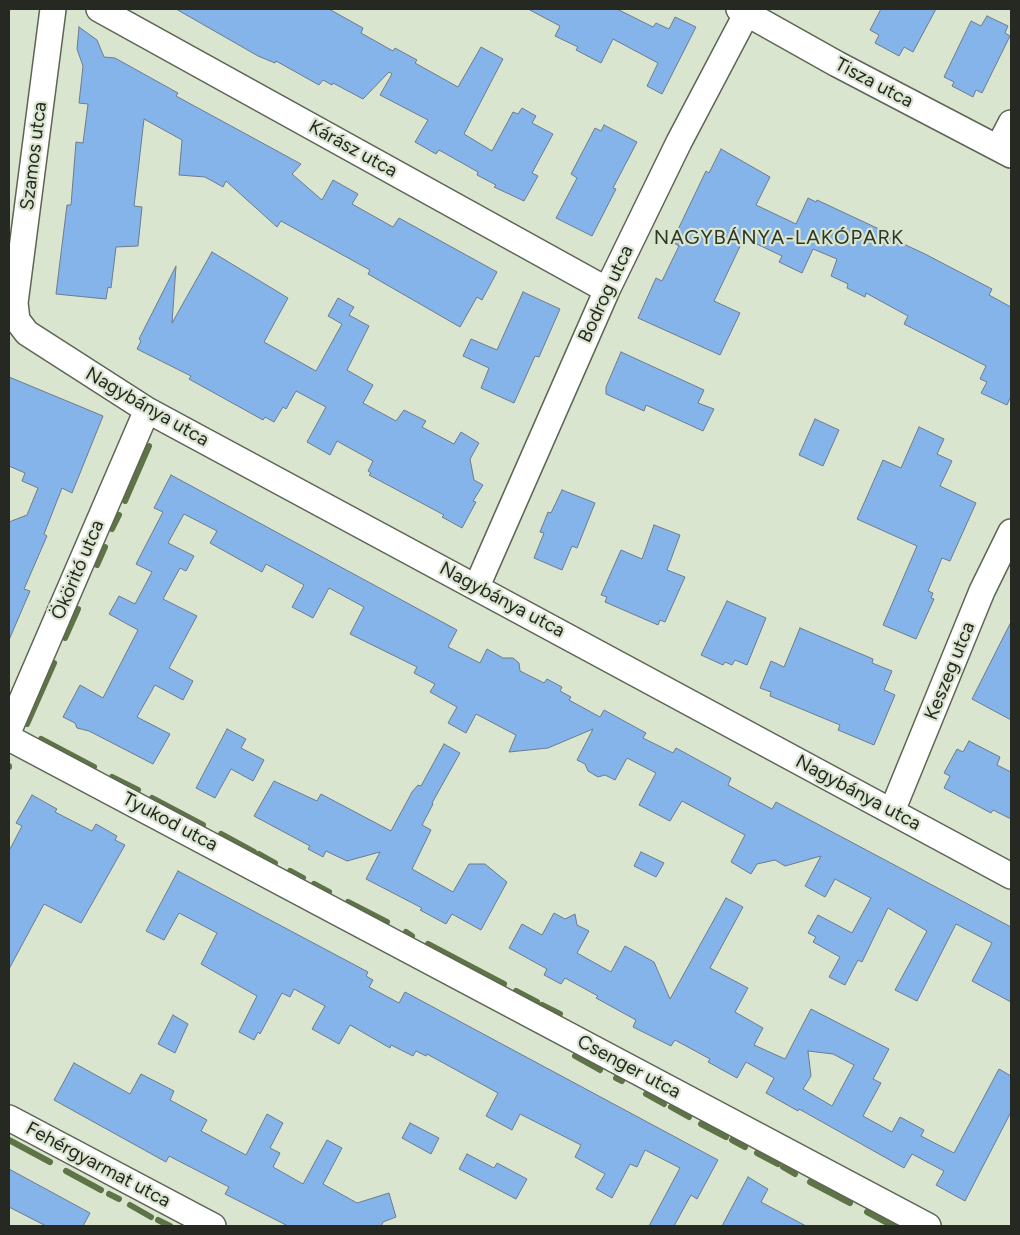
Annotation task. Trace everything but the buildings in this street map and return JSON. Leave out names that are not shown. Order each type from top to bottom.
[{"type":"street","name":"Szamos utca","points":[[15,304],[53,9]]},
{"type":"street","name":"Kárász utca","points":[[99,9],[607,290]]},
{"type":"street","name":"Bodrog utca","points":[[477,586],[607,290],[745,10]]},
{"type":"street","name":"Tisza utca","points":[[745,10],[837,64],[1005,152]]},
{"type":"street","points":[[1005,152],[1011,123]]},
{"type":"street","name":"Nagybánya utca","points":[[15,304],[17,320],[26,333],[147,410],[477,586],[1011,876]]},
{"type":"street","name":"Ököritó utca","points":[[9,730],[147,410]]},
{"type":"street","name":"Keszeg utca","points":[[892,811],[982,591],[1011,532]]},
{"type":"street","name":"Tyukod utca","points":[[9,738],[330,907]]},
{"type":"street","name":"Csenger utca","points":[[330,907],[928,1226]]},
{"type":"street","name":"Fehérgyarmat utca","points":[[9,1118],[213,1226]]},
{"type":"waterway","points":[[125,501],[149,446]]},
{"type":"waterway","points":[[112,529],[119,515]]},
{"type":"waterway","points":[[97,565],[105,547]]},
{"type":"waterway","points":[[65,638],[78,609]]},
{"type":"waterway","points":[[27,724],[54,663]]},
{"type":"waterway","points":[[41,739],[94,767]]},
{"type":"waterway","points":[[112,777],[138,790]]},
{"type":"waterway","points":[[152,798],[203,825]]},
{"type":"waterway","points":[[221,834],[254,852]]},
{"type":"waterway","points":[[259,854],[275,863]]},
{"type":"waterway","points":[[290,871],[303,878]]},
{"type":"waterway","points":[[314,884],[329,892]]},
{"type":"waterway","points":[[348,902],[387,922]]},
{"type":"waterway","points":[[406,932],[412,936]]},
{"type":"waterway","points":[[428,944],[504,984]]},
{"type":"waterway","points":[[516,991],[537,1002]]},
{"type":"waterway","points":[[542,1005],[560,1014]]},
{"type":"waterway","points":[[575,1056],[600,1070]]},
{"type":"waterway","points":[[616,1078],[622,1081]]},
{"type":"waterway","points":[[646,1094],[664,1104]]},
{"type":"waterway","points":[[671,1107],[689,1117]]},
{"type":"waterway","points":[[701,1124],[726,1137]]},
{"type":"waterway","points":[[9,1140],[50,1162]]},
{"type":"waterway","points":[[732,1140],[745,1147]]},
{"type":"waterway","points":[[757,1153],[778,1164]]},
{"type":"waterway","points":[[783,1167],[795,1174]]},
{"type":"waterway","points":[[66,1171],[101,1190]]},
{"type":"waterway","points":[[810,1182],[850,1203]]},
{"type":"waterway","points":[[109,1194],[119,1199]]},
{"type":"waterway","points":[[130,1205],[151,1217]]},
{"type":"waterway","points":[[867,1212],[893,1226]]},
{"type":"waterway","points":[[158,1220],[170,1226]]},
{"type":"district","name":"NAGYBÁNYA-LAKÓPARK","points":[[779,238]]}]
